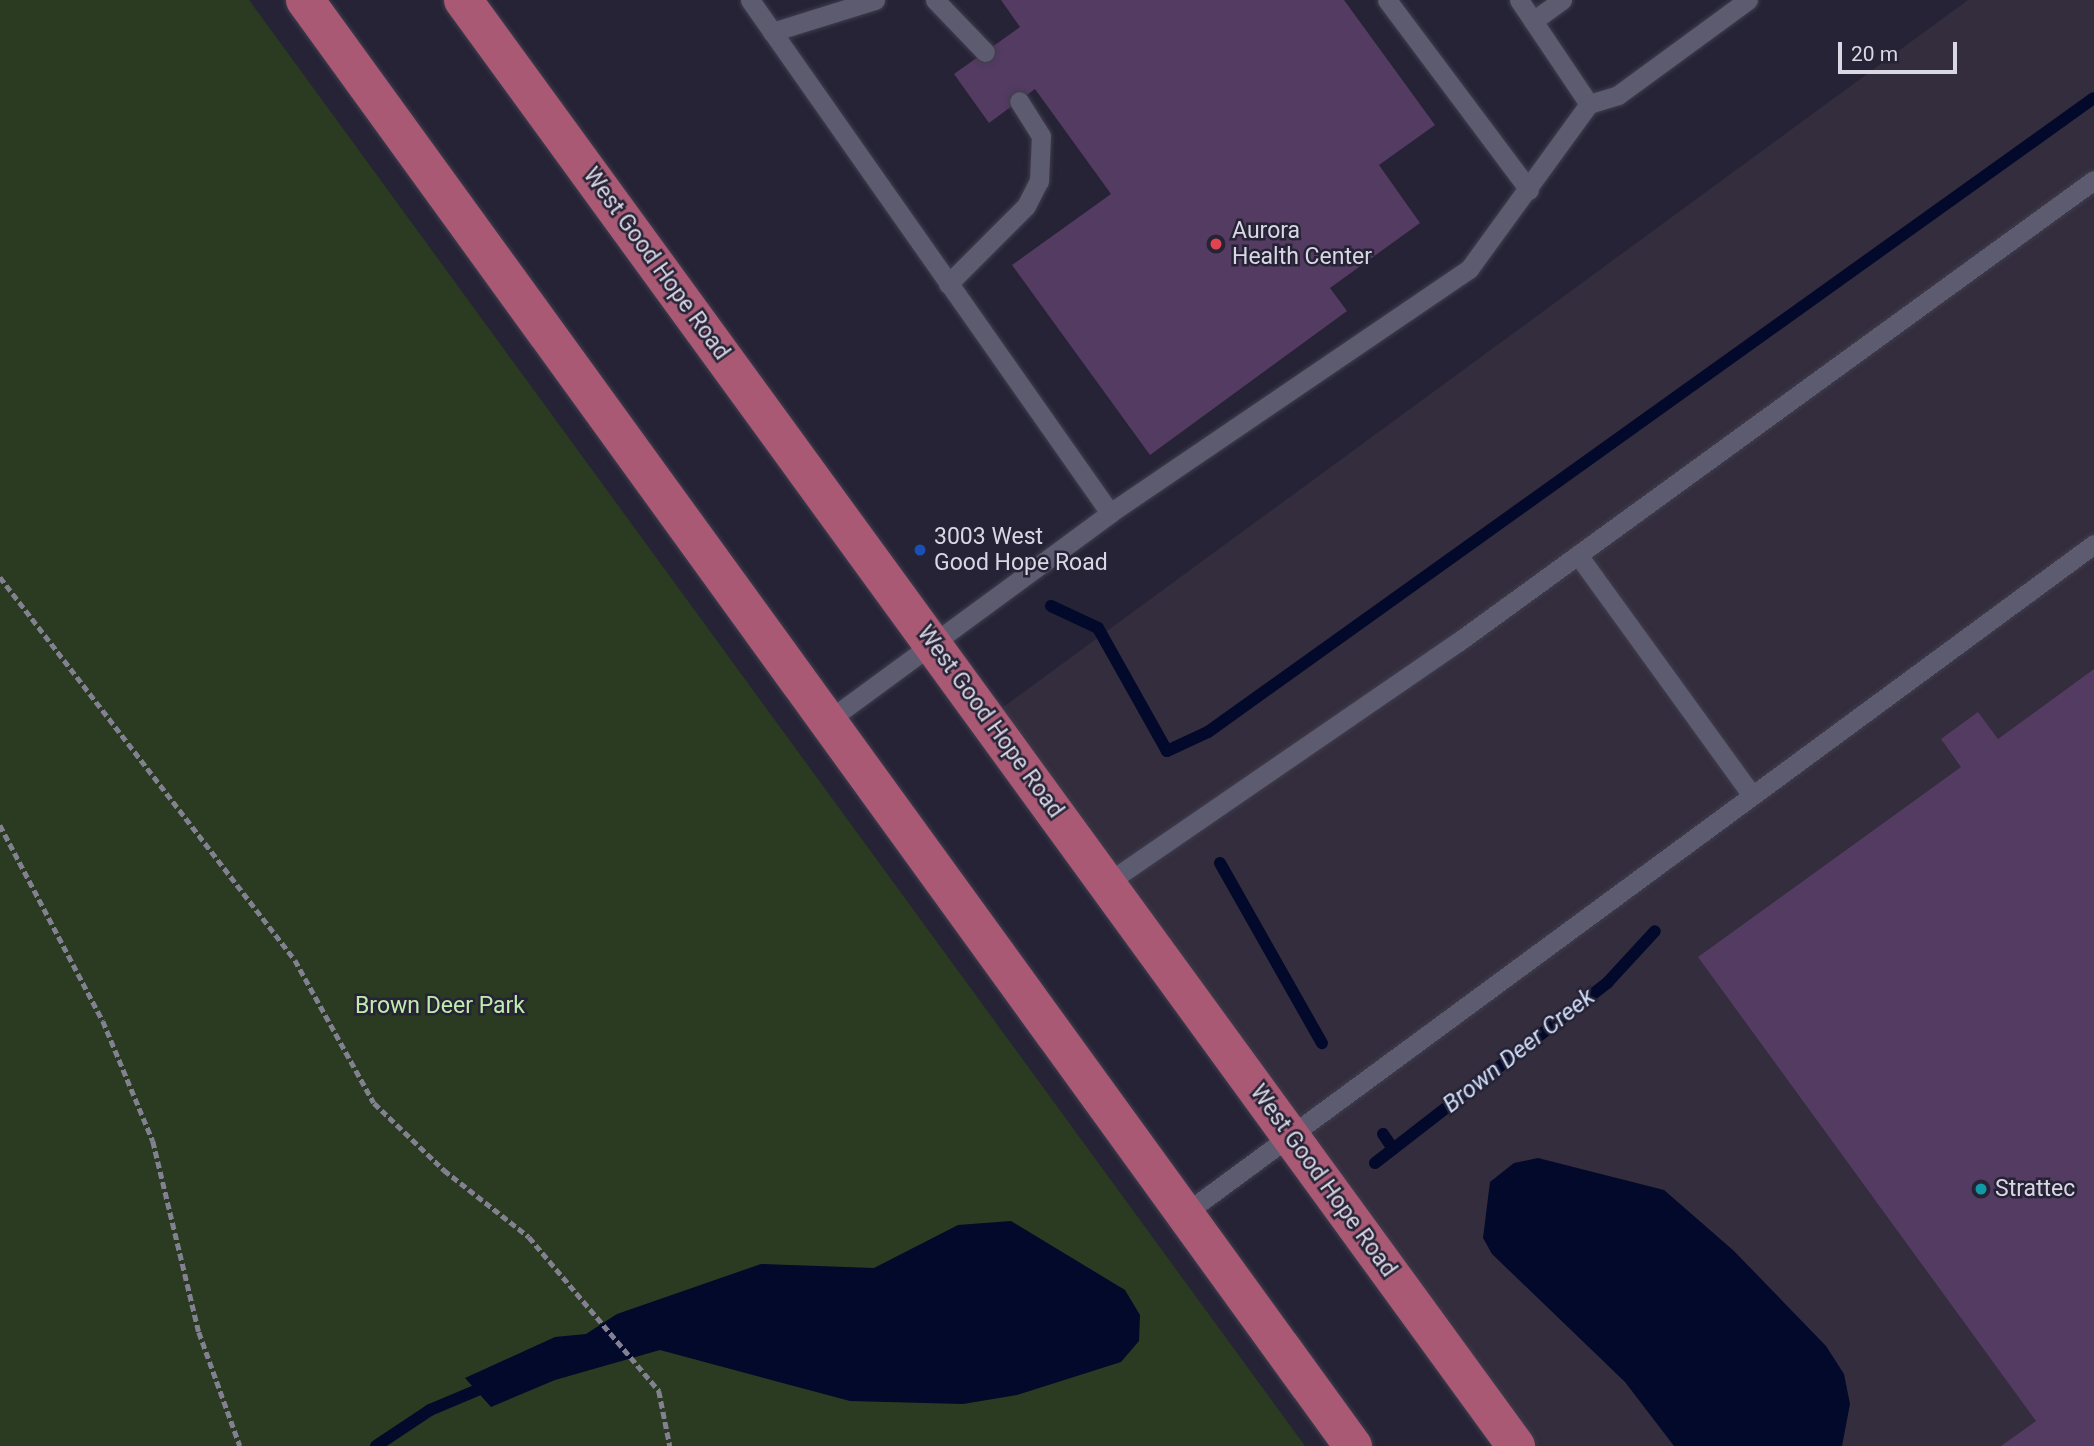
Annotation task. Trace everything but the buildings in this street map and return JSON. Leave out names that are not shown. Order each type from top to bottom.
[{"type":"main road","points":[[305,0],[1353,1446]]},
{"type":"main road","name":"West Good Hope Road","points":[[463,0],[1516,1446]]},
{"type":"lane","points":[[750,0],[1110,513]]},
{"type":"lane","points":[[772,32],[875,0]]},
{"type":"lane","points":[[935,0],[985,52]]},
{"type":"lane","points":[[1387,0],[1529,190]]},
{"type":"lane","points":[[1519,0],[1590,104]]},
{"type":"lane","points":[[1534,21],[1562,0]]},
{"type":"lane","points":[[826,722],[1110,513],[1469,268],[1590,104],[1618,94],[1748,0]]},
{"type":"lane","points":[[948,284],[1026,206],[1039,181],[1041,135],[1019,101]]},
{"type":"lane","points":[[1107,883],[1458,642],[2094,180]]},
{"type":"lane","points":[[1184,1214],[1750,793],[2094,544]]},
{"type":"lane","points":[[1578,555],[1750,793]]},
{"type":"path","points":[[0,577],[295,960],[374,1104],[444,1170],[529,1237],[629,1360],[659,1391],[670,1446]]},
{"type":"path","points":[[0,825],[103,1021],[153,1141],[199,1332],[240,1446]]},
{"type":"shaded area","points":[[1968,0],[2094,0],[2094,1446],[1516,1446],[987,719]]},
{"type":"green space","name":"Brown Deer Park","points":[[0,0],[249,0],[1305,1446],[0,1446]]},
{"type":"water","points":[[1538,1158],[1664,1190],[1734,1251],[1826,1346],[1844,1374],[1850,1404],[1842,1446],[1674,1446],[1625,1382],[1492,1254],[1483,1238],[1490,1182],[1514,1163]]},
{"type":"water","points":[[1011,1221],[1125,1290],[1140,1315],[1139,1341],[1121,1362],[1017,1395],[963,1404],[850,1401],[660,1350],[555,1380],[491,1407],[465,1378],[555,1337],[586,1334],[617,1314],[761,1264],[874,1268],[958,1225]]},
{"type":"waterway","points":[[1051,606],[1098,628],[1167,751],[1208,732],[2094,98]]},
{"type":"waterway","points":[[1220,863],[1322,1043]]},
{"type":"waterway","name":"Brown Deer Creek","points":[[1375,1163],[1608,982],[1655,931]]},
{"type":"waterway","points":[[1383,1134],[1393,1149]]},
{"type":"waterway","name":"Brown Deer Creek","points":[[376,1446],[430,1410],[492,1384]]},
{"type":"place","name":"Aurora Health Center","points":[[1216,244]]},
{"type":"place","name":"3003 West Good Hope Road","points":[[920,550]]},
{"type":"place","name":"Strattec","points":[[1981,1189]]}]
